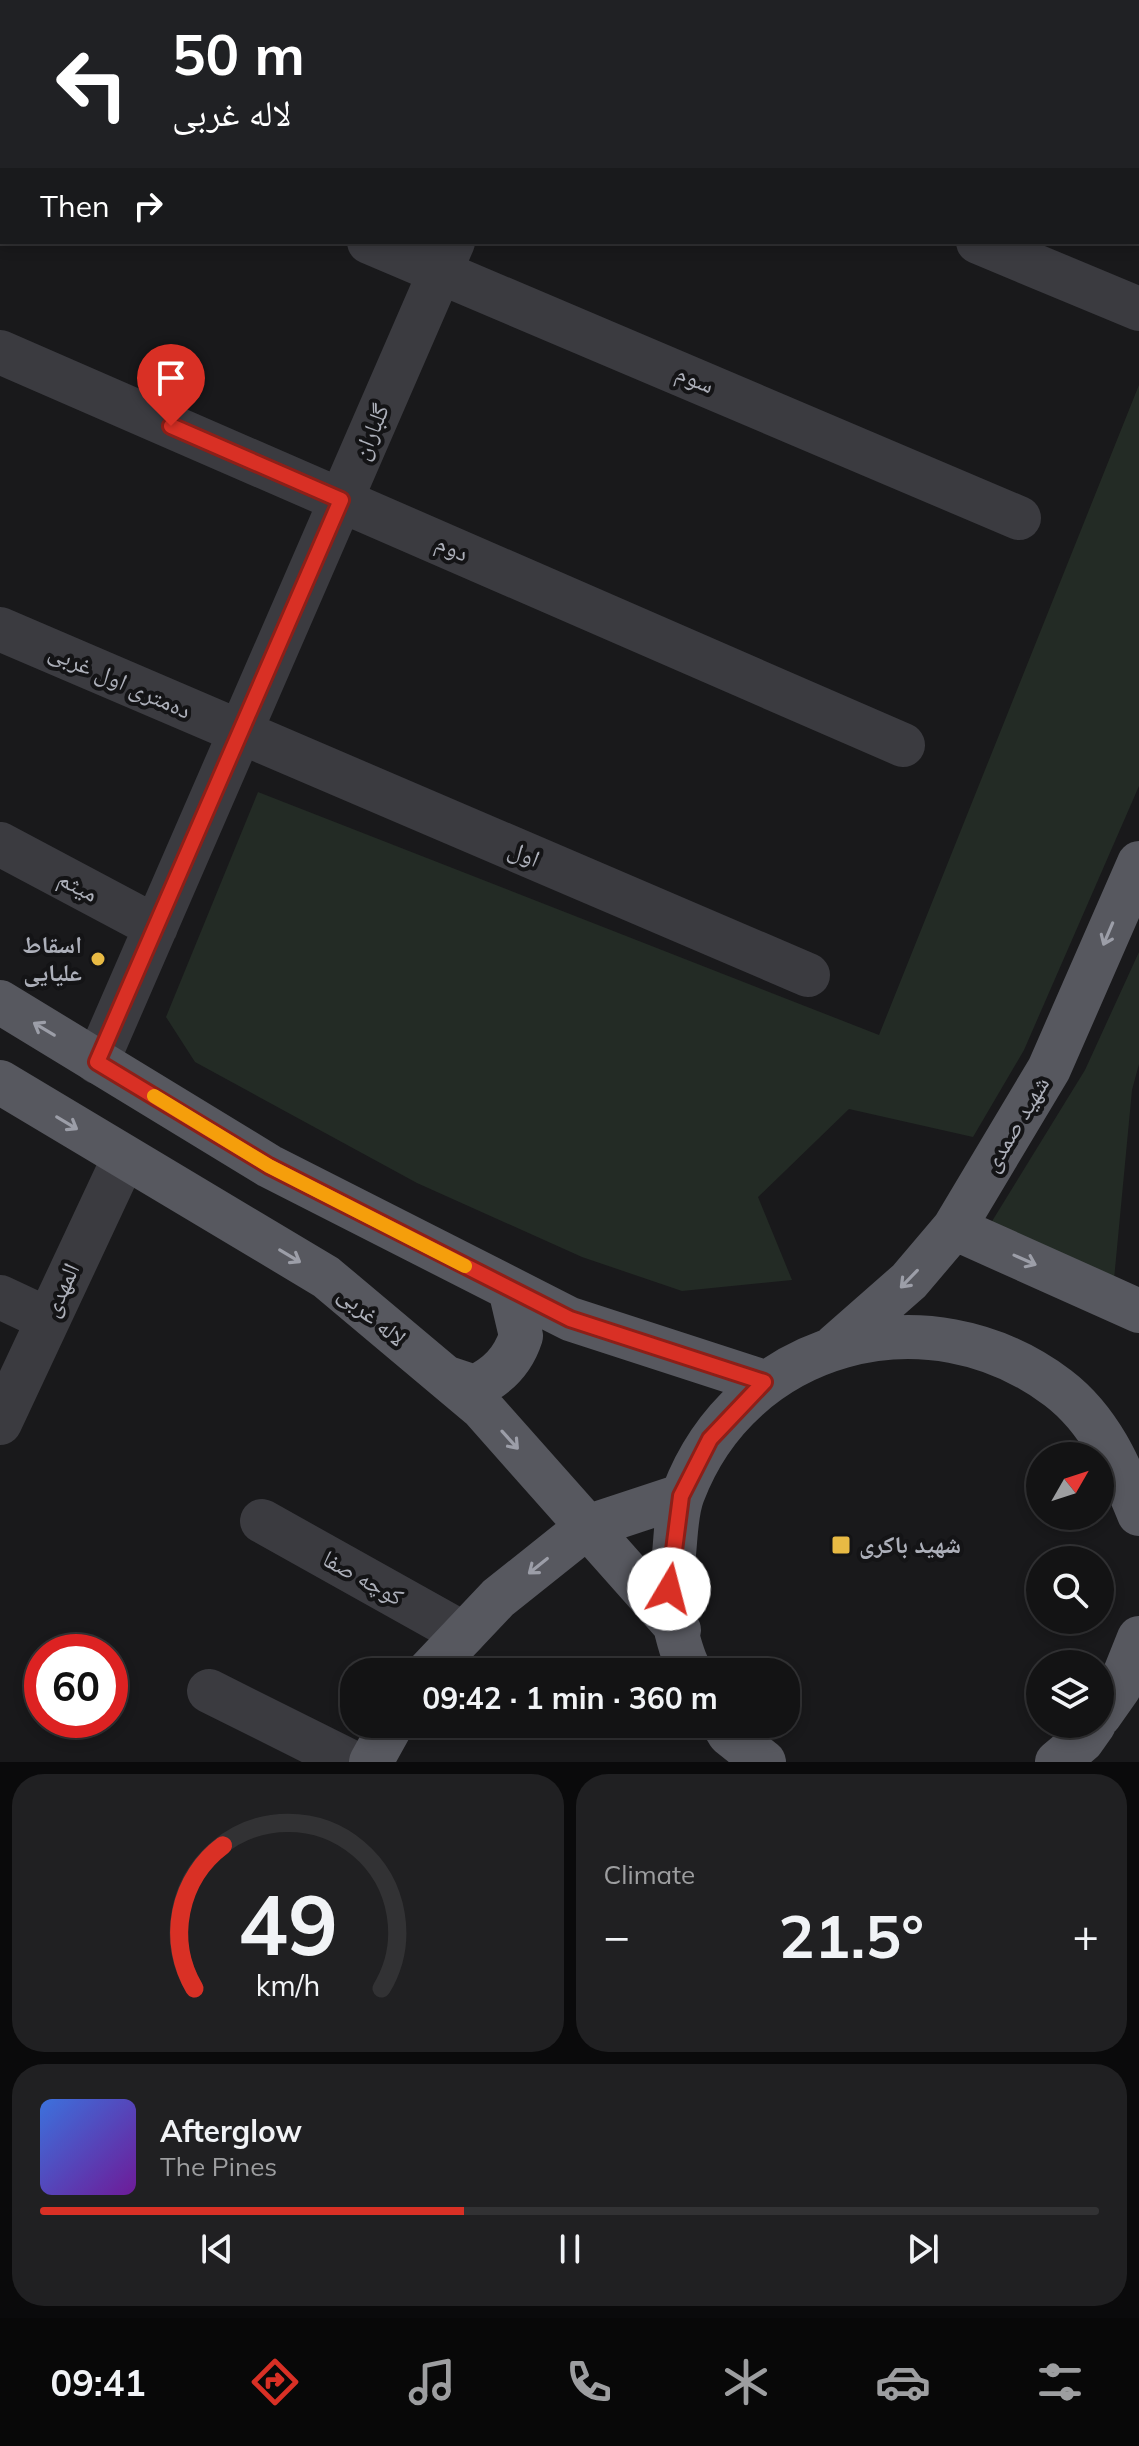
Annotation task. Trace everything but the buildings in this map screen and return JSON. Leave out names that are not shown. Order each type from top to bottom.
[{"type":"main road","name":"شهید صمدی","points":[[835,1346],[909,1281],[954,1228],[1049,1069],[1139,863]]},
{"type":"main road","points":[[0,1002],[269,1166],[570,1319],[764,1382]]},
{"type":"main road","name":"لاله غربی","points":[[0,1082],[326,1277],[482,1408],[679,1630]]},
{"type":"main road","points":[[954,1228],[1139,1311]]},
{"type":"main road","points":[[445,1377],[475,1387],[493,1378],[505,1366],[521,1336],[510,1289]]},
{"type":"main road","points":[[687,1658],[669,1589],[681,1496],[710,1439],[764,1382],[835,1346],[913,1335],[990,1349],[1059,1389],[1112,1448],[1139,1514]]},
{"type":"main road","points":[[441,1658],[498,1598],[587,1527],[681,1496]]},
{"type":"main road","points":[[1114,1695],[1139,1638]]},
{"type":"main road","points":[[371,1762],[384,1738]]},
{"type":"main road","points":[[734,1738],[764,1762]]},
{"type":"main road","points":[[1057,1762],[1084,1738]]},
{"type":"street","name":"سوم","points":[[380,244],[447,256],[1019,518]]},
{"type":"street","points":[[983,244],[1139,309]]},
{"type":"street","name":"گلباران","points":[[97,1062],[447,256]]},
{"type":"street","name":"دوم","points":[[0,352],[903,745]]},
{"type":"street","name":"ده‌متری اول غربی","points":[[0,629],[240,734]]},
{"type":"street","name":"اول","points":[[240,734],[808,975]]},
{"type":"street","name":"میثم","points":[[0,844],[156,927]]},
{"type":"street","name":"المهدی","points":[[0,1423],[124,1158]]},
{"type":"street","points":[[0,1297],[47,1319]]},
{"type":"street","name":"کوچه صفا","points":[[262,1521],[464,1634]]},
{"type":"street","points":[[209,1691],[351,1762]]},
{"type":"shaded area","points":[[1139,385],[1139,786],[1024,1050],[973,1137],[849,1109],[758,1197],[792,1280],[682,1291],[582,1257],[417,1183],[195,1062],[166,1017],[258,792],[879,1035]]},
{"type":"shaded area","points":[[1139,952],[1139,1064],[1132,1090],[1113,1290],[986,1231],[1085,1070]]},
{"type":"slow traffic","points":[[154,1096],[269,1166],[465,1266]]},
{"type":"place","name":"اسقاط علیایی","points":[[98,959]]},
{"type":"place","name":"شهید باکری","points":[[841,1545]]},
{"type":"route","points":[[171,426],[341,500],[97,1062],[269,1166],[570,1319],[764,1382],[710,1439],[681,1496],[669,1589]]}]
